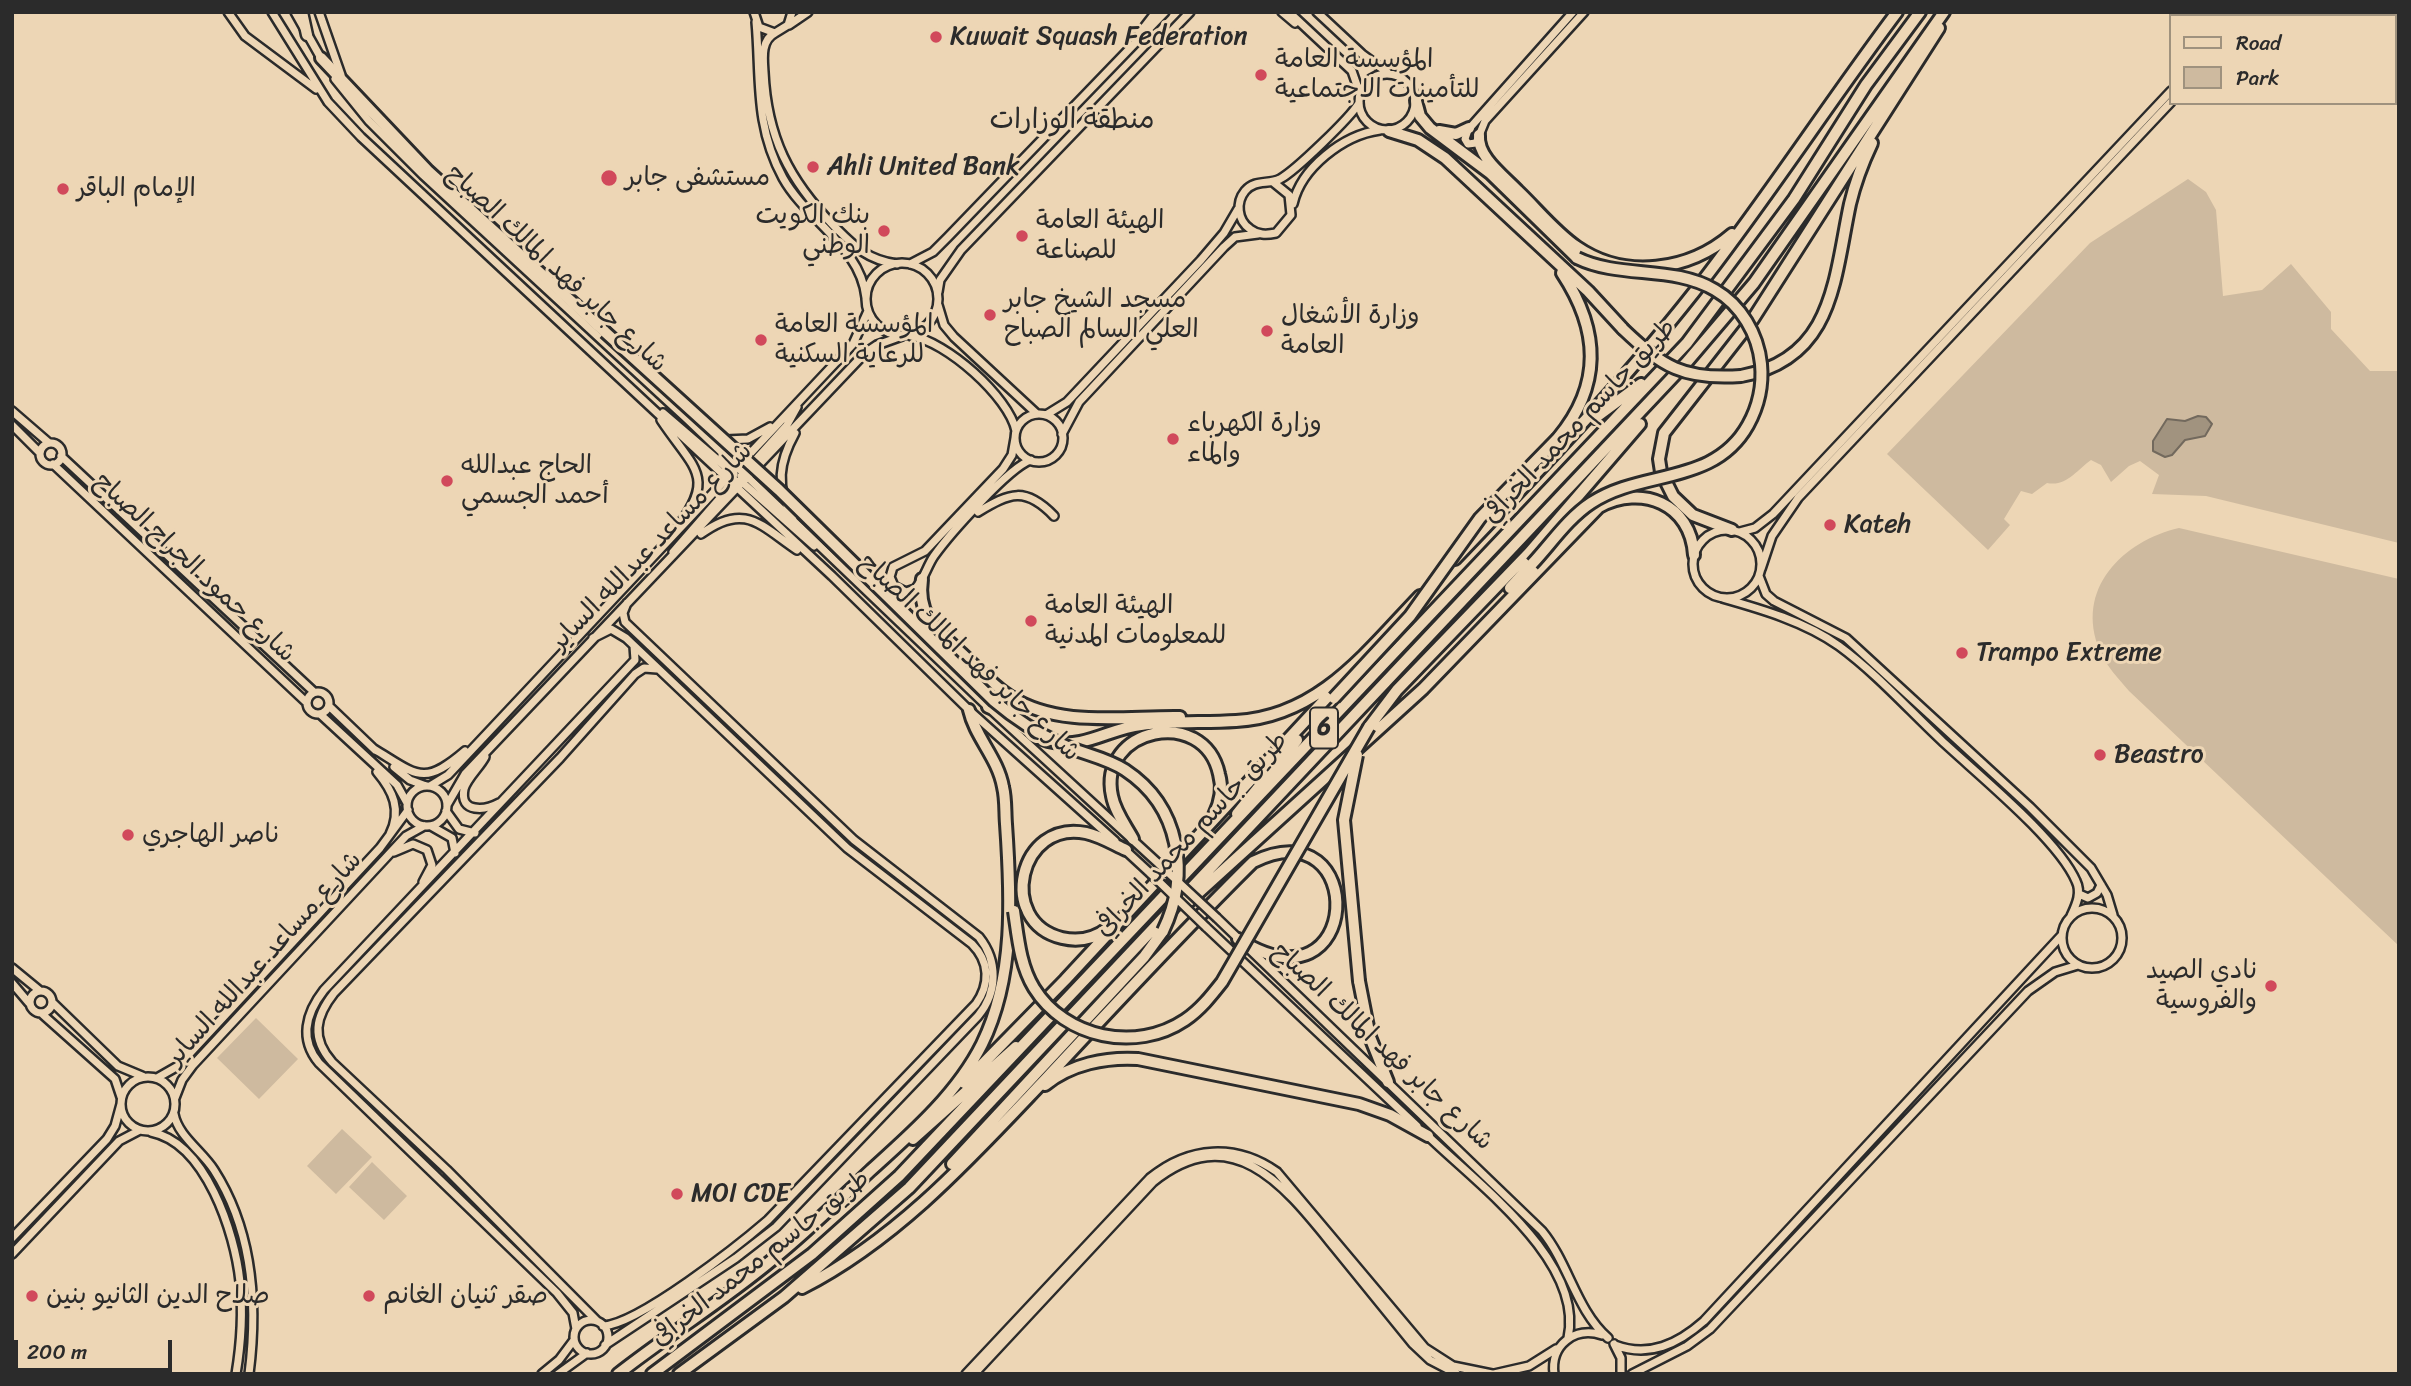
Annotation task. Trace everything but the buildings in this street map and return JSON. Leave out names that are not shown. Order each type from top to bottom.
[{"type":"highway","points":[[618,1374],[772,1261],[924,1125],[1203,832],[1669,322],[1897,12]]},
{"type":"highway","name":"طريق جاسم محمد الخرافي","points":[[652,1374],[812,1254],[860,1213],[927,1148],[1687,343],[1794,199],[1866,85],[1920,12]]},
{"type":"highway","points":[[1736,531],[1693,516],[1673,496],[1661,471],[1659,459],[1664,433],[1753,319],[1887,111],[1946,12]]},
{"type":"highway","name":"طريق جاسم محمد الخرافي","points":[[679,1374],[784,1297],[909,1188],[1686,363],[1770,261],[1946,12]]},
{"type":"highway","points":[[321,58],[428,171],[779,490],[985,692],[1038,732],[1063,745],[1112,763],[1135,777],[1162,808],[1177,847],[1176,897],[1163,931],[1144,957],[909,1214]]},
{"type":"highway","points":[[1416,101],[1420,116],[1430,128],[1527,200]]},
{"type":"highway","points":[[1384,130],[1418,140],[1436,151],[1660,363],[1675,370],[1721,377],[1758,373],[1798,350],[1825,316],[1832,296],[1854,190],[1887,111]]},
{"type":"highway","points":[[1430,128],[1456,134],[1469,128]]},
{"type":"highway","points":[[1479,135],[1479,144],[1485,155],[1527,200],[1577,247],[1614,264],[1662,266],[1690,260],[1723,242],[1748,217]]},
{"type":"highway","points":[[1386,720],[1588,504],[1612,491],[1689,472],[1719,457],[1746,429],[1760,390],[1761,363],[1755,337],[1747,321],[1726,298],[1693,280],[1608,270],[1577,258],[1490,173]]},
{"type":"highway","points":[[1553,259],[1582,307],[1591,350],[1590,372],[1582,401],[1563,438]]},
{"type":"highway","points":[[1234,823],[1246,800],[1334,698],[1410,616],[1480,519],[1563,438],[1636,388],[1675,348],[1687,343]]},
{"type":"highway","points":[[970,710],[973,723],[995,760],[1003,787],[1014,911],[1027,974],[1047,1006],[1075,1025],[1107,1036],[1144,1036],[1166,1030],[1201,1008],[1222,982],[1369,727],[1396,690],[1529,552],[1649,414],[1686,363]]},
{"type":"highway","points":[[1128,957],[1423,689],[1599,507],[1618,499],[1636,497],[1662,504],[1688,526],[1693,537],[1694,555]]},
{"type":"highway","points":[[922,579],[922,609],[932,626],[998,688],[1023,704],[1064,716],[1189,717],[1221,721]]},
{"type":"highway","points":[[985,692],[1022,709],[1053,719],[1109,722],[1238,721],[1290,710],[1327,690],[1347,673]]},
{"type":"highway","points":[[988,707],[1029,733],[1061,744],[1086,741],[1135,726],[1191,722]]},
{"type":"highway","points":[[1271,758],[1310,725]]},
{"type":"highway","points":[[1369,727],[1352,771],[1344,820],[1359,981],[1368,1030],[1388,1082]]},
{"type":"highway","points":[[1133,839],[1112,796],[1114,767],[1129,745],[1139,737],[1165,730],[1191,736],[1211,752],[1217,764],[1221,785],[1220,801],[1203,832]]},
{"type":"highway","points":[[1122,918],[1091,937],[1067,940],[1056,937],[1036,924],[1029,915],[1024,904],[1022,880],[1028,858],[1035,849],[1055,835],[1066,832],[1090,833],[1126,850]]},
{"type":"highway","points":[[784,1297],[850,1260],[909,1214],[1018,1107],[1253,862],[1272,852],[1288,851],[1306,855],[1323,867],[1332,879],[1338,897],[1337,917],[1327,937],[1311,951],[1294,958],[1277,958],[1261,953],[1238,939]]},
{"type":"highway","points":[[901,1143],[968,1068],[990,1026],[1008,944],[1008,854]]},
{"type":"highway","points":[[857,1183],[926,1129],[998,1061],[1038,1032]]},
{"type":"highway","points":[[1018,1107],[1051,1081],[1077,1067],[1118,1058],[1138,1059],[1359,1104],[1390,1115],[1428,1136]]},
{"type":"main road","points":[[302,12],[307,35]]},
{"type":"street","points":[[228,12],[236,27],[252,42],[296,72],[328,102]]},
{"type":"street","name":"شارع جابر فهد المالك الصباح","points":[[272,12],[328,102],[392,167],[653,408]]},
{"type":"street","name":"شارع جابر فهد المالك الصباح","points":[[295,12],[321,58],[348,97],[387,140],[688,421],[813,560],[970,710],[1126,850],[1428,1136],[1545,1251],[1567,1298],[1571,1318],[1568,1338]]},
{"type":"street","points":[[319,12],[329,48],[348,88]]},
{"type":"street","points":[[754,12],[758,99],[767,136],[781,174],[804,208],[855,261],[864,280],[868,311],[881,329],[931,341],[953,356],[1006,405],[1020,452],[1031,460]]},
{"type":"street","points":[[788,25],[792,12]]},
{"type":"street","points":[[808,12],[766,42],[763,60],[772,128],[798,186],[827,219],[862,253],[879,261],[897,264],[910,264],[933,252],[1165,12]]},
{"type":"street","points":[[1121,59],[1156,12]]},
{"type":"street","points":[[1174,28],[1181,12]]},
{"type":"street","points":[[1037,414],[954,338],[944,325],[938,305],[940,280],[961,250],[1189,12]]},
{"type":"street","points":[[1137,68],[1196,12]]},
{"type":"street","points":[[1282,12],[1325,45]]},
{"type":"street","points":[[1289,12],[1352,71],[1365,120],[1384,130]]},
{"type":"street","points":[[1573,12],[1469,128],[1465,137],[1468,144],[1476,143],[1485,121],[1584,12]]},
{"type":"street","points":[[1062,434],[1055,420],[1046,415],[1037,414],[1022,421],[1012,455],[1003,469],[925,551],[897,564],[890,577],[894,586],[906,592],[915,589],[936,553],[1012,471],[1031,460],[1046,460],[1056,454],[1062,434],[1079,402],[1235,237],[1268,235],[1283,229],[1298,186],[1318,164],[1358,136],[1405,124],[1415,110],[1416,101],[1410,85],[1370,61],[1318,13]]},
{"type":"street","points":[[756,22],[763,30],[775,33]]},
{"type":"street","points":[[1046,415],[1067,402],[1201,260],[1224,233],[1249,187],[1261,182],[1273,182],[1288,174],[1341,126],[1371,79],[1389,74]]},
{"type":"street","points":[[2049,227],[2170,92]]},
{"type":"street","points":[[1615,1345],[1635,1351],[1657,1349],[1677,1341],[1704,1321],[2043,958],[2062,935],[2079,894],[2077,882],[2050,844],[1838,646],[1781,618],[1709,593],[1698,582],[1693,569],[1694,555],[1709,535],[1755,528],[1768,520],[2170,103]]},
{"type":"street","points":[[1273,182],[1289,195],[1292,209]]},
{"type":"street","points":[[804,208],[819,218],[827,219]]},
{"type":"street","points":[[1239,208],[1246,227],[1258,234]]},
{"type":"street","points":[[866,298],[875,275],[897,264]]},
{"type":"street","points":[[910,264],[928,274],[938,292]]},
{"type":"street","points":[[1722,598],[1740,596],[1755,585],[1772,536],[1798,498],[1977,303]]},
{"type":"street","points":[[905,336],[928,325],[938,305]]},
{"type":"street","name":"شارع مساعد عبدالله الساير","points":[[446,808],[457,783],[488,749],[686,545],[784,418],[853,344],[868,311]]},
{"type":"street","name":"شارع مساعد عبدالله الساير","points":[[428,786],[448,775],[656,555],[737,478],[800,424],[866,353],[889,339],[905,336]]},
{"type":"street","points":[[664,566],[737,478],[787,425],[798,403]]},
{"type":"street","points":[[653,408],[681,425],[802,537],[830,556]]},
{"type":"street","points":[[653,408],[693,462],[698,488],[694,505],[656,555]]},
{"type":"street","points":[[12,425],[40,453],[45,463],[53,464],[61,456],[59,446],[49,443],[14,414]]},
{"type":"street","points":[[688,421],[714,436],[740,441],[757,436],[784,418]]},
{"type":"street","points":[[799,526],[784,500],[780,480],[785,451],[800,424]]},
{"type":"street","points":[[40,453],[49,443]]},
{"type":"street","name":"شارع حمود الجراح الصباح","points":[[61,456],[314,692]]},
{"type":"street","name":"شارع حمود الجراح الصباح","points":[[53,464],[306,702]]},
{"type":"street","name":"شارع جابر فهد المالك الصباح","points":[[737,478],[799,526],[988,707],[1217,918],[1542,1231],[1565,1265],[1585,1312],[1615,1345]]},
{"type":"street","points":[[971,515],[998,499],[1015,495],[1038,501],[1054,516]]},
{"type":"street","points":[[686,545],[726,519],[746,518],[764,525],[813,560]]},
{"type":"street","points":[[1632,1374],[1687,1346],[1710,1329],[2028,991],[2054,972],[2078,965],[2099,968],[2117,956],[2122,935],[2101,885],[2081,856],[1846,638],[1773,601],[1766,594],[1757,547],[1736,531]]},
{"type":"street","points":[[180,583],[186,580],[188,574]]},
{"type":"street","points":[[574,1340],[577,1347],[587,1353],[595,1353],[736,1258],[776,1227],[982,1011],[993,981],[992,959],[974,932],[854,840],[634,630],[623,617],[627,603]]},
{"type":"street","points":[[576,1329],[585,1321],[600,1323],[628,1319],[749,1236],[979,1000],[987,979],[985,964],[979,951],[851,852],[626,638],[611,629],[593,638]]},
{"type":"street","points":[[626,638],[634,630]]},
{"type":"street","points":[[542,1374],[559,1360],[574,1340],[576,1329],[573,1313],[557,1293],[320,1063],[306,1035],[307,1017],[315,1001],[635,660],[634,645]]},
{"type":"street","points":[[272,670],[280,661]]},
{"type":"street","points":[[605,1346],[607,1333],[600,1323],[327,1056],[317,1033],[323,1007],[560,758],[635,674],[644,668],[657,669]]},
{"type":"street","points":[[455,853],[452,838],[414,821],[400,788],[320,714],[309,710],[306,702],[314,692],[325,695],[329,706],[410,780],[443,795],[446,808],[459,829],[475,832]]},
{"type":"street","points":[[320,714],[329,706]]},
{"type":"street","points":[[377,751],[411,773],[429,775],[446,768],[488,733]]},
{"type":"street","points":[[488,749],[464,787],[465,800],[470,807],[480,810],[492,807],[511,794]]},
{"type":"street","points":[[369,760],[377,751]]},
{"type":"street","points":[[552,751],[558,752],[560,758]]},
{"type":"street","points":[[369,760],[390,789],[396,805],[393,828],[380,848]]},
{"type":"street","points":[[769,774],[776,765]]},
{"type":"street","points":[[407,806],[414,791],[428,786]]},
{"type":"street","name":"شارع مساعد عبدالله الساير","points":[[157,1078],[178,1066],[380,848],[407,806]]},
{"type":"street","points":[[427,825],[440,821],[446,808]]},
{"type":"street","name":"شارع مساعد عبدالله الساير","points":[[175,1098],[182,1080],[193,1065],[410,832],[427,825]]},
{"type":"street","points":[[387,856],[409,844],[427,850],[431,869],[417,893]]},
{"type":"street","points":[[895,885],[901,883],[902,877]]},
{"type":"street","points":[[2079,894],[2088,898],[2093,896],[2101,885]]},
{"type":"street","points":[[2071,916],[2092,908],[2113,915]]},
{"type":"street","points":[[395,917],[396,923],[402,923]]},
{"type":"street","points":[[2062,935],[2065,953],[2078,965]]},
{"type":"street","points":[[12,968],[40,991],[47,993],[52,1002],[97,1048],[124,1071],[157,1078],[172,1089],[178,1128],[218,1176],[242,1234],[254,1300],[248,1374]]},
{"type":"street","points":[[12,983],[34,1011],[41,1013],[115,1079],[126,1121],[140,1130],[167,1137],[185,1151],[201,1170],[219,1203],[231,1238],[240,1282],[240,1344],[236,1374]]},
{"type":"street","points":[[29,1003],[32,995],[40,991]]},
{"type":"street","points":[[41,1013],[48,1011],[52,1002]]},
{"type":"street","points":[[90,1056],[97,1055],[97,1048]]},
{"type":"street","points":[[320,1063],[326,1061],[327,1056]]},
{"type":"street","points":[[12,1238],[107,1139],[118,1119],[121,1102],[130,1084],[146,1077]]},
{"type":"street","points":[[370,1111],[377,1104]]},
{"type":"street","points":[[151,1132],[165,1126],[174,1114]]},
{"type":"street","points":[[12,1254],[119,1141],[140,1130]]},
{"type":"street","points":[[966,1374],[1150,1178],[1171,1163],[1214,1151],[1254,1158],[1277,1172],[1425,1348],[1453,1366],[1493,1374],[1529,1366],[1568,1338],[1592,1332],[1608,1338]]},
{"type":"street","points":[[974,1374],[1153,1182],[1174,1167],[1213,1157],[1251,1164],[1273,1177],[1413,1344],[1430,1360],[1457,1374]]},
{"type":"street","points":[[1615,1345],[1621,1358],[1621,1374]]},
{"type":"street","points":[[1554,1374],[1553,1362],[1560,1346]]},
{"type":"street","points":[[558,1374],[587,1353]]},
{"type":"green space","points":[[2188,179],[2206,192],[2216,210],[2223,296],[2262,290],[2291,264],[2331,312],[2331,329],[2370,371],[2399,371],[2399,543],[2206,496],[2152,494],[2159,475],[2140,461],[2129,466],[2111,482],[2101,465],[2091,460],[2066,480],[2047,483],[2032,494],[2021,491],[2004,519],[2010,525],[1988,550],[1887,454],[2090,243]]},
{"type":"green space","points":[[2179,528],[2399,579],[2399,946],[2129,691],[2103,657],[2094,628],[2094,607],[2099,588],[2109,571],[2139,544],[2158,534]]},
{"type":"green space","points":[[256,1018],[298,1059],[259,1099],[217,1058]]},
{"type":"green space","points":[[342,1129],[372,1157],[336,1194],[307,1166]]},
{"type":"green space","points":[[372,1162],[407,1196],[384,1220],[349,1187]]},
{"type":"shaded area","points":[[2198,416],[2206,417],[2212,424],[2205,436],[2185,440],[2172,455],[2165,457],[2153,451],[2153,441],[2167,419],[2185,421]]},
{"type":"place","name":"Kuwait Squash Federation","points":[[936,37]]},
{"type":"place","name":"المؤسسة العامة للتأمينات الاجتماعية","points":[[1261,75]]},
{"type":"place","name":"Ahli United Bank","points":[[813,167]]},
{"type":"place","name":"مستشفى جابر","points":[[609,178]]},
{"type":"place","name":"الإمام الباقر","points":[[63,189]]},
{"type":"place","name":"بنك الكويت الوطني","points":[[884,231]]},
{"type":"place","name":"الهيئة العامة للصناعة","points":[[1022,236]]},
{"type":"place","name":"مسجد الشيخ جابر العلي السالم الصباح","points":[[990,315]]},
{"type":"place","name":"وزارة الأشغال العامة","points":[[1267,331]]},
{"type":"place","name":"المؤسسة العامة للرعاية السكنية","points":[[761,340]]},
{"type":"place","name":"وزارة الكهرباء والماء","points":[[1173,439]]},
{"type":"place","name":"الحاج عبدالله أحمد الجسمي","points":[[447,481]]},
{"type":"place","name":"Kateh","points":[[1830,525]]},
{"type":"place","name":"الهيئة العامة للمعلومات المدنية","points":[[1031,621]]},
{"type":"place","name":"Trampo Extreme","points":[[1962,653]]},
{"type":"place","name":"Beastro","points":[[2100,755]]},
{"type":"place","name":"ناصر الهاجري","points":[[128,835]]},
{"type":"place","name":"نادي الصيد والفروسية","points":[[2271,986]]},
{"type":"place","name":"MOI CDE","points":[[677,1194]]},
{"type":"place","name":"صلاح الدين الثانيو بنين","points":[[32,1296]]},
{"type":"place","name":"صقر ثنيان الغانم","points":[[369,1296]]},
{"type":"district","name":"منطقة الوزارات","points":[[1072,121]]}]
